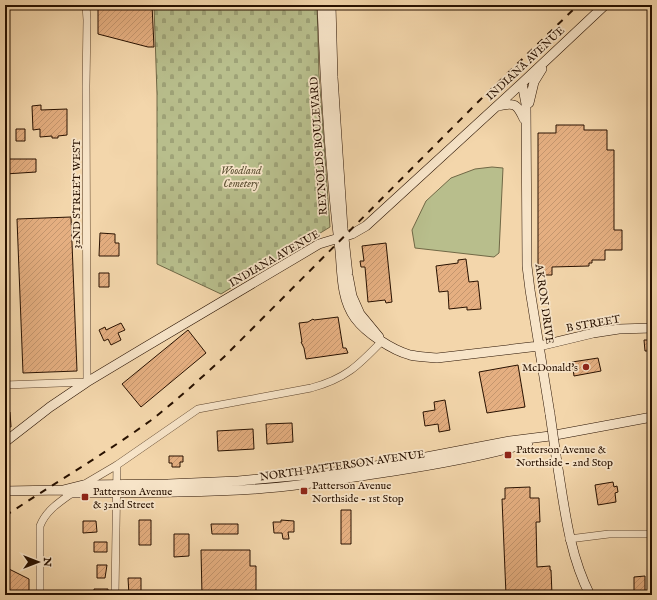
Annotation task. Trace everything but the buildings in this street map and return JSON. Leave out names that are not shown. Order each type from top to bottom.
[{"type":"main road","name":"REYNOLDS BOULEVARD","points":[[322,5],[325,81],[341,237]]},
{"type":"main road","name":"REYNOLDS BOULEVARD","points":[[331,5],[341,237],[340,250],[342,276],[346,298],[354,318],[368,332],[401,352],[409,355],[437,358],[539,346]]},
{"type":"main road","name":"INDIANA AVENUE","points":[[5,442],[50,407],[87,382],[319,244],[352,234],[366,226],[605,5]]},
{"type":"main road","points":[[526,118],[535,79],[552,55]]},
{"type":"main road","name":"AKRON DRIVE","points":[[522,83],[525,95],[526,118],[527,266],[530,290],[569,539],[580,575],[590,595]]},
{"type":"main road","points":[[496,107],[509,104],[514,105],[526,118]]},
{"type":"main road","name":"B STREET","points":[[539,346],[593,333],[619,329],[652,328]]},
{"type":"main road","name":"NORTH PATTERSON AVENUE","points":[[67,492],[83,485],[116,489],[194,492],[257,489],[334,480],[424,466],[510,448],[550,436],[652,418]]},
{"type":"main road","name":"NORTH PATTERSON AVENUE","points":[[5,491],[67,492],[116,489]]},
{"type":"street","name":"32ND STREET WEST","points":[[86,5],[87,382]]},
{"type":"street","points":[[83,485],[117,465],[198,408],[327,384],[346,374],[361,363],[382,341]]},
{"type":"street","points":[[5,385],[87,382]]},
{"type":"street","points":[[116,595],[117,465]]},
{"type":"street","points":[[40,595],[40,526],[43,518],[67,492]]},
{"type":"street","points":[[569,539],[609,534],[652,534]]},
{"type":"green space","name":"Woodland Cemetery","points":[[154,5],[317,5],[319,75],[330,227],[221,294],[157,264],[157,94]]},
{"type":"green space","points":[[492,167],[503,168],[499,253],[494,257],[415,248],[412,230],[426,201],[451,178],[475,169]]},
{"type":"railway","points":[[5,516],[132,434],[179,398],[197,382],[224,357],[480,100],[578,5]]},
{"type":"place","name":"McDonald's","points":[[586,367]]},
{"type":"place","name":"Patterson Avenue & Northside - 2nd Stop","points":[[508,455]]},
{"type":"place","name":"Patterson Avenue Northside - 1st Stop","points":[[304,491]]},
{"type":"place","name":"Patterson Avenue & 32nd Street","points":[[85,497]]}]
